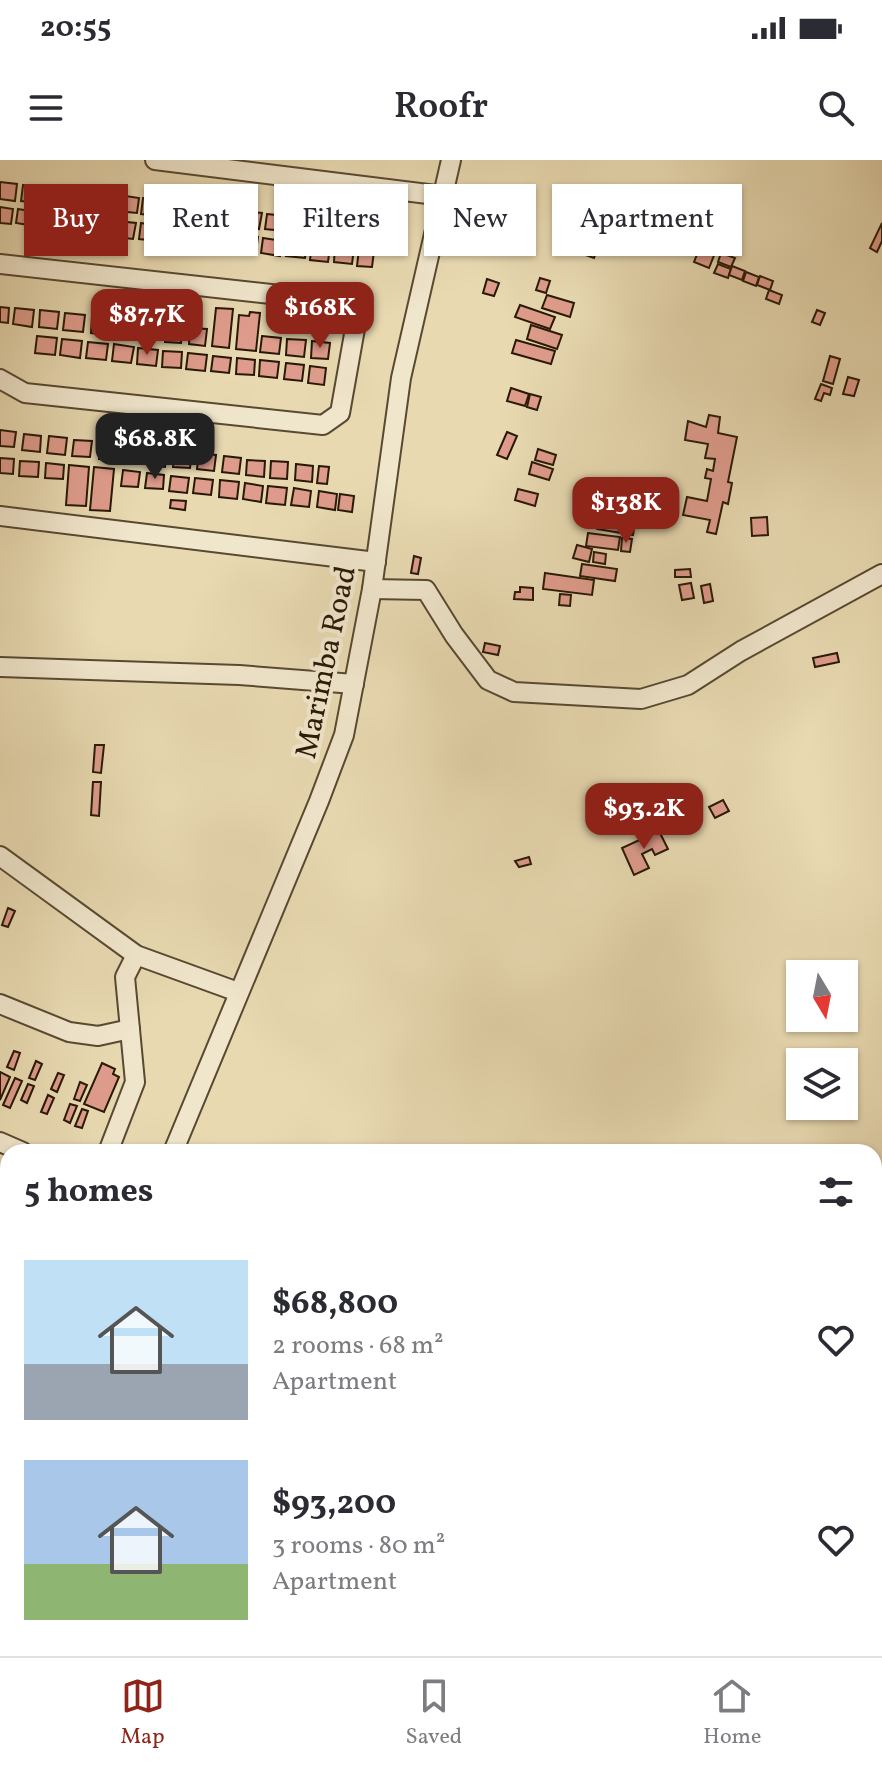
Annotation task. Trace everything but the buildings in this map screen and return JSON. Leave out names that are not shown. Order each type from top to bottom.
[{"type":"street","points":[[155,160],[424,194]]},
{"type":"street","name":"Marimba Road","points":[[446,184],[451,160]]},
{"type":"street","name":"Marimba Road","points":[[176,1144],[344,735],[372,589],[401,378],[430,256]]},
{"type":"street","points":[[0,264],[334,301],[350,309],[356,323],[340,413],[323,425],[25,393],[0,379]]},
{"type":"street","points":[[0,516],[376,562]]},
{"type":"street","points":[[372,589],[426,590],[454,635],[488,680],[514,692],[641,699],[688,685],[741,651],[882,574]]},
{"type":"street","points":[[0,667],[239,675],[354,684]]},
{"type":"street","points":[[0,856],[136,955],[238,992]]},
{"type":"street","points":[[111,1144],[135,1082],[125,977],[136,955]]},
{"type":"street","points":[[0,1004],[69,1032],[98,1036],[130,1029]]}]
